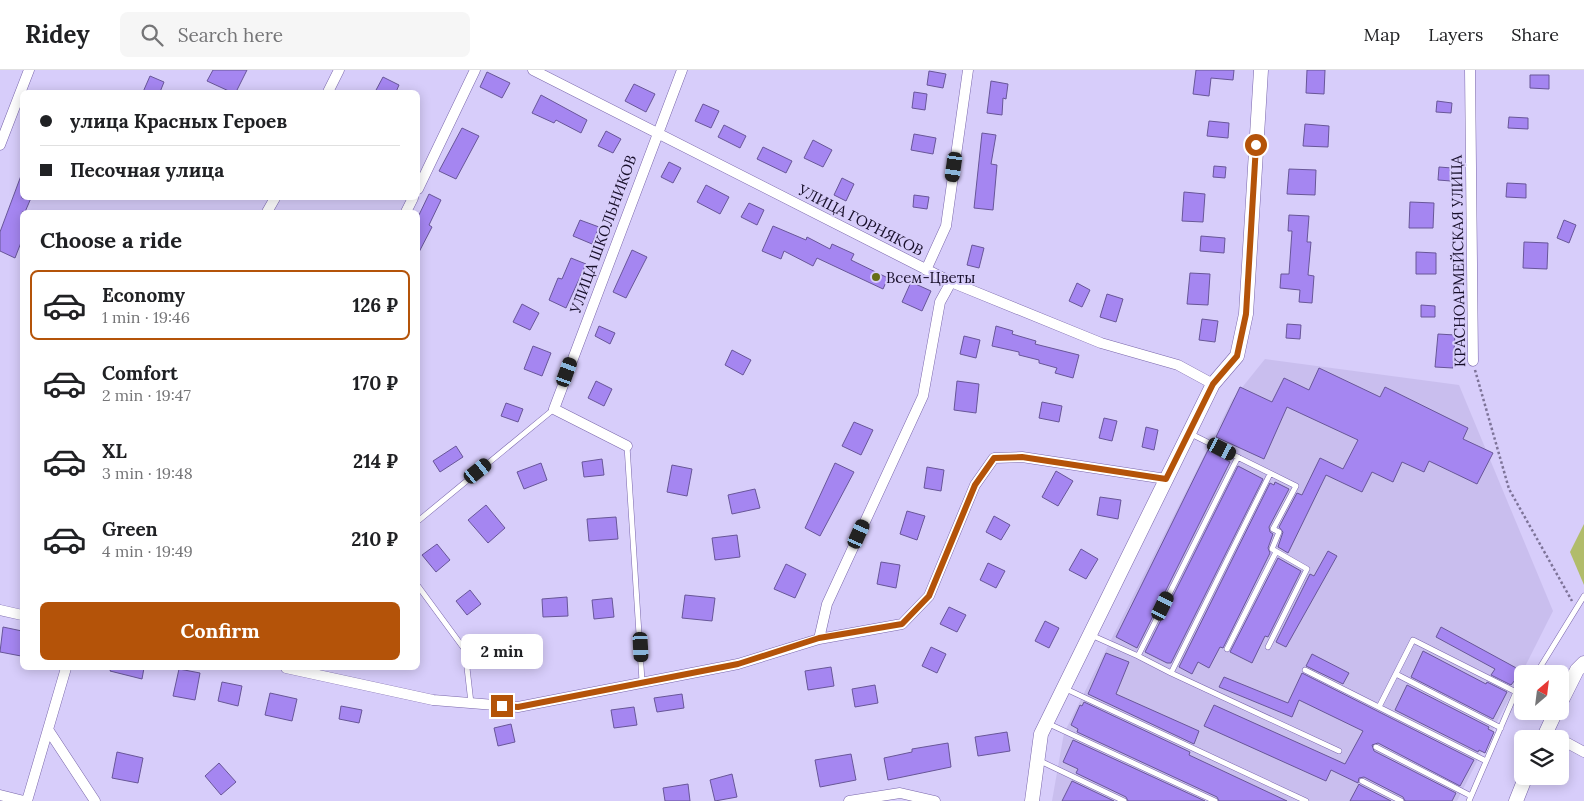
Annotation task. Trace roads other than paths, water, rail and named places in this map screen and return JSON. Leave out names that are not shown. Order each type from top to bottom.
[{"type":"main road","points":[[1033,801],[1041,734],[1213,384],[1237,356],[1246,314],[1261,70]]},
{"type":"main road","points":[[1569,687],[1584,663]]},
{"type":"main road","points":[[1516,801],[1522,785]]},
{"type":"street","points":[[21,90],[29,70]]},
{"type":"street","points":[[329,90],[339,70]]},
{"type":"street","points":[[420,184],[475,70]]},
{"type":"street","name":"УЛИЦА ГОРНЯКОВ","points":[[533,70],[951,282],[1101,343],[1178,365],[1213,384]]},
{"type":"street","name":"УЛИЦА ШКОЛЬНИКОВ","points":[[554,409],[682,70]]},
{"type":"street","points":[[926,270],[946,226],[968,70]]},
{"type":"street","name":"КРАСНОАРМЕЙСКАЯ УЛИЦА","points":[[1470,70],[1473,361]]},
{"type":"street","points":[[0,145],[20,93]]},
{"type":"street","points":[[819,638],[827,604],[923,396],[940,302],[951,282]]},
{"type":"street","points":[[554,409],[626,446]]},
{"type":"street","points":[[295,670],[434,700],[518,707],[642,681],[738,664],[819,638],[902,624],[929,596],[975,485],[994,458],[1022,457],[1166,479]]},
{"type":"street","points":[[0,610],[20,615]]},
{"type":"street","points":[[0,796],[25,801],[65,670]]},
{"type":"street","points":[[48,731],[95,801]]},
{"type":"street","points":[[1569,744],[1584,752]]},
{"type":"street","points":[[849,801],[899,797],[934,801]]},
{"type":"lane","points":[[420,519],[554,409]]},
{"type":"lane","points":[[1189,433],[1296,486],[1273,529],[1279,532],[1272,549],[1307,569],[1268,648]]},
{"type":"lane","points":[[626,446],[642,681]]},
{"type":"lane","points":[[1138,656],[1238,457]]},
{"type":"lane","points":[[1171,673],[1270,474]]},
{"type":"lane","points":[[1226,649],[1276,552]]},
{"type":"lane","points":[[420,589],[465,650],[472,703]]},
{"type":"lane","points":[[1542,665],[1584,596]]},
{"type":"lane","points":[[1091,635],[1339,752]]},
{"type":"lane","points":[[1379,707],[1413,640],[1514,691]]},
{"type":"lane","points":[[1305,670],[1486,761]]},
{"type":"lane","points":[[1396,674],[1501,728]]},
{"type":"lane","points":[[1065,688],[1306,801]]},
{"type":"lane","points":[[1376,748],[1470,799],[1514,697]]},
{"type":"lane","points":[[1047,723],[1215,801]]},
{"type":"lane","points":[[1038,760],[1124,801]]},
{"type":"lane","points":[[1362,781],[1401,801]]},
{"type":"place","name":"Всем-Цветы","points":[[876,277]]}]
